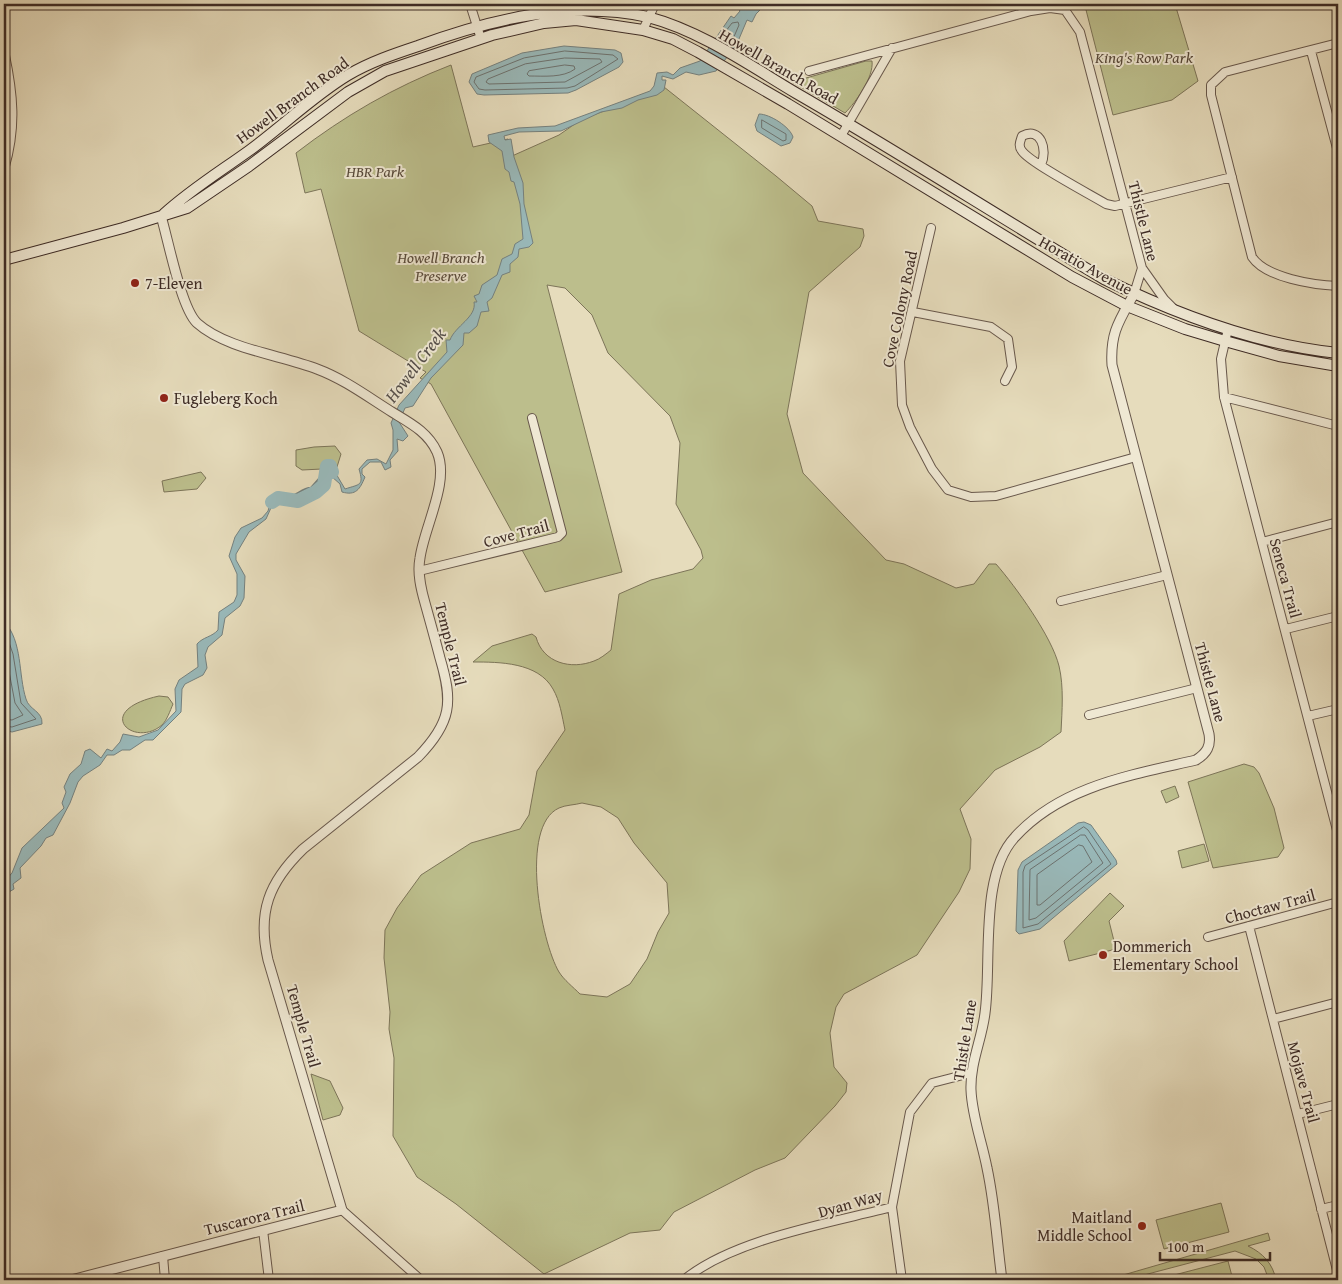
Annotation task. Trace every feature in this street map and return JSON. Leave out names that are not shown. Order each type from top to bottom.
[{"type":"main road","name":"Howell Branch Road","points":[[161,216],[181,198],[252,148],[348,75],[381,59],[477,26],[511,17],[577,8],[648,17],[704,39],[848,124]]},
{"type":"main road","name":"Howell Branch Road","points":[[4,260],[188,208],[348,92],[385,71],[481,39],[544,23],[576,20],[644,30],[673,39],[725,67],[841,136]]},
{"type":"main road","name":"Horatio Avenue","points":[[848,124],[1104,279],[1134,294],[1178,312],[1228,329],[1281,343],[1338,353]]},
{"type":"main road","name":"Horatio Avenue","points":[[841,136],[1072,277],[1127,306],[1185,329],[1225,341],[1279,356],[1338,366]]},
{"type":"main road","points":[[982,222],[990,210]]},
{"type":"street","points":[[470,4],[481,39]]},
{"type":"street","points":[[644,30],[655,4]]},
{"type":"street","points":[[809,71],[1031,11],[1050,8],[1065,10],[1071,4]]},
{"type":"street","name":"Thistle Lane","points":[[1002,1280],[988,1168],[972,1103],[971,1073],[984,1022],[992,888],[998,863],[1019,833],[1036,817],[1098,784],[1196,760],[1208,750],[1210,740],[1112,365],[1113,334],[1134,294],[1142,268],[1080,32],[1065,10]]},
{"type":"street","points":[[1338,43],[1225,72],[1211,84],[1211,95],[1252,257],[1257,263],[1276,274],[1338,286]]},
{"type":"street","name":"Howell Branch Road","points":[[848,124],[892,48]]},
{"type":"street","points":[[1311,50],[1338,152]]},
{"type":"street","points":[[4,53],[13,109],[11,143],[4,168]]},
{"type":"street","points":[[841,136],[848,124]]},
{"type":"street","points":[[1041,165],[1106,204],[1115,206],[1232,177]]},
{"type":"street","name":"Temple Trail","points":[[161,216],[186,306],[196,322],[232,342],[330,375],[393,412],[429,438],[440,463],[437,494],[422,546],[419,572],[423,597],[449,693],[444,723],[435,740],[418,757],[289,863],[271,891],[264,922],[268,960],[342,1210]]},
{"type":"street","name":"Cove Colony Road","points":[[931,228],[913,312],[900,361],[902,405],[910,427],[932,469],[948,490],[971,497],[996,496],[1136,457]]},
{"type":"street","points":[[1142,268],[1164,298],[1178,312]]},
{"type":"street","points":[[913,312],[992,327],[1008,339],[1012,367],[1005,381]]},
{"type":"street","name":"Seneca Trail","points":[[1228,329],[1220,370],[1224,397],[1308,716],[1335,804],[1338,834]]},
{"type":"street","points":[[1224,397],[1338,426]]},
{"type":"street","name":"Cove Trail","points":[[419,572],[558,537],[562,533],[532,418]]},
{"type":"street","points":[[1262,542],[1338,522]]},
{"type":"street","points":[[1060,601],[1167,575]]},
{"type":"street","points":[[1286,629],[1338,616]]},
{"type":"street","points":[[1089,715],[1197,688]]},
{"type":"street","points":[[1308,716],[1338,709]]},
{"type":"street","name":"Choctaw Trail","points":[[1208,937],[1338,902]]},
{"type":"street","name":"Mojave Trail","points":[[1249,926],[1338,1274]]},
{"type":"street","points":[[1273,1019],[1338,1002]]},
{"type":"street","name":"Dyan Way","points":[[684,1279],[697,1268],[752,1244],[892,1207],[910,1112],[932,1083],[971,1073]]},
{"type":"street","points":[[1298,1114],[1338,1104]]},
{"type":"street","points":[[1321,1209],[1338,1205]]},
{"type":"street","points":[[892,1207],[902,1280]]},
{"type":"street","points":[[342,1210],[421,1280]]},
{"type":"street","name":"Tuscarora Trail","points":[[71,1280],[342,1210]]},
{"type":"street","points":[[263,1230],[269,1280]]},
{"type":"street","points":[[163,1256],[165,1280]]},
{"type":"street","points":[[4,1269],[6,1280]]},
{"type":"green space","name":"King's Row Park","points":[[1094,4],[1175,4],[1198,81],[1172,100],[1113,115],[1085,6]]},
{"type":"green space","points":[[866,61],[872,61],[867,82],[859,96],[845,113],[792,82]]},
{"type":"green space","points":[[451,65],[473,147],[508,139],[512,156],[559,135],[582,119],[649,95],[659,83],[812,206],[818,221],[863,229],[864,236],[860,247],[809,292],[787,414],[803,473],[886,560],[904,564],[956,588],[974,584],[989,564],[996,564],[1023,599],[1049,641],[1059,666],[1062,682],[1061,732],[1040,747],[995,770],[960,809],[971,839],[970,869],[959,892],[917,955],[844,994],[836,1007],[830,1033],[834,1067],[847,1083],[846,1092],[835,1106],[785,1158],[755,1170],[674,1212],[660,1230],[630,1233],[544,1274],[456,1204],[417,1177],[393,1136],[394,1058],[389,1029],[390,1012],[384,958],[385,930],[397,908],[421,875],[471,843],[520,829],[529,815],[537,771],[565,730],[553,689],[538,673],[506,663],[473,662],[492,646],[532,634],[536,637],[545,653],[559,662],[576,665],[596,660],[611,650],[619,594],[651,580],[693,569],[703,558],[701,550],[676,504],[680,443],[670,416],[608,353],[592,315],[565,288],[547,285],[622,572],[545,592],[431,384],[420,378],[426,372],[359,331],[321,189],[305,193],[296,153],[370,103]],"holes":[[[582,803],[601,807],[618,818],[634,843],[667,883],[669,913],[658,932],[647,959],[630,984],[607,997],[580,994],[559,972],[546,936],[537,886],[537,860],[540,837],[547,819],[564,806]]]},
{"type":"green space","points":[[335,446],[341,454],[337,467],[334,462],[325,462],[322,469],[302,470],[296,466],[296,450]]},
{"type":"green space","points":[[201,472],[206,478],[197,489],[164,492],[162,481]]},
{"type":"green space","points":[[159,696],[168,697],[173,704],[162,725],[151,731],[140,733],[131,730],[125,725],[123,718],[127,710],[138,703]]},
{"type":"green space","points":[[1244,764],[1254,767],[1259,773],[1274,808],[1284,848],[1278,857],[1213,868],[1188,782]]},
{"type":"green space","points":[[1175,786],[1179,797],[1166,803],[1161,791]]},
{"type":"green space","points":[[1204,844],[1209,861],[1182,868],[1178,851]]},
{"type":"green space","points":[[1110,893],[1124,906],[1109,921],[1116,949],[1069,961],[1064,941]]},
{"type":"green space","points":[[311,1074],[330,1081],[343,1108],[340,1115],[323,1120]]},
{"type":"green space","points":[[1221,1203],[1229,1232],[1164,1249],[1156,1220]]},
{"type":"green space","points":[[1268,1233],[1270,1240],[1248,1246],[1266,1260],[1276,1280],[1269,1280],[1264,1267],[1256,1259],[1235,1251],[1125,1280],[1106,1280]]},
{"type":"green space","points":[[1228,1261],[1233,1280],[1155,1280]]},
{"type":"water","points":[[739,4],[766,4],[756,14],[752,22],[747,20],[736,46],[716,71],[699,75],[686,72],[673,79],[662,76],[662,80],[666,80],[664,90],[657,95],[638,100],[622,108],[601,112],[561,131],[519,132],[504,136],[505,140],[511,139],[514,157],[523,183],[524,204],[533,243],[529,247],[519,249],[518,257],[510,264],[510,272],[502,275],[492,298],[487,302],[489,311],[481,312],[477,326],[469,333],[464,333],[463,345],[431,378],[413,406],[405,408],[399,422],[408,436],[403,441],[397,439],[398,451],[390,460],[391,467],[385,470],[381,462],[370,462],[362,469],[362,474],[365,477],[359,488],[351,493],[342,492],[340,484],[331,476],[328,468],[327,473],[323,470],[325,462],[330,460],[337,469],[335,472],[345,489],[361,481],[359,469],[367,460],[377,459],[386,464],[393,450],[391,423],[399,405],[447,352],[446,340],[450,340],[456,330],[469,317],[474,307],[474,302],[477,302],[474,296],[479,294],[482,285],[497,275],[502,259],[512,254],[515,244],[523,239],[520,204],[514,182],[511,181],[509,172],[505,169],[502,151],[489,142],[488,135],[518,128],[555,126],[650,91],[654,86],[657,73],[667,72],[673,75],[680,68],[700,61],[731,16],[734,18],[740,11],[737,7]]},
{"type":"water","points":[[564,46],[615,50],[621,53],[623,62],[619,67],[568,93],[484,95],[477,94],[469,82],[472,74],[522,53]]},
{"type":"water","points":[[759,114],[784,125],[793,137],[790,143],[781,146],[757,131],[755,125]]},
{"type":"water","points":[[282,496],[288,497],[289,501],[274,501],[266,519],[249,532],[236,554],[236,560],[245,576],[244,598],[240,606],[225,618],[222,635],[208,647],[205,655],[207,668],[203,675],[185,684],[182,689],[181,712],[153,740],[145,740],[130,750],[122,750],[114,755],[107,755],[100,765],[83,776],[78,782],[70,803],[53,835],[46,838],[20,868],[21,878],[13,884],[14,889],[4,895],[4,882],[12,873],[22,848],[64,808],[62,803],[66,792],[64,787],[70,774],[81,764],[85,751],[90,749],[101,758],[107,749],[112,751],[120,742],[123,734],[139,737],[158,730],[176,711],[175,689],[179,680],[198,667],[197,644],[218,630],[219,612],[234,602],[237,595],[237,574],[229,556],[235,537],[241,528],[262,518],[268,511],[271,500]]},
{"type":"water","points":[[4,621],[10,629],[17,648],[26,699],[42,720],[42,724],[12,732],[4,730]]},
{"type":"water","points":[[1084,822],[1091,825],[1117,864],[1040,929],[1019,934],[1016,931],[1018,870],[1022,862],[1078,823]]},
{"type":"waterway","name":"Howell Creek","points":[[272,502],[278,498],[298,501],[316,492],[324,485],[327,466],[330,466],[332,472]]},
{"type":"waterway","points":[[285,497],[311,488],[326,471]]},
{"type":"place","name":"7-Eleven","points":[[135,283]]},
{"type":"place","name":"Fugleberg Koch","points":[[164,398]]},
{"type":"place","name":"Dommerich Elementary School","points":[[1103,955]]},
{"type":"place","name":"Maitland Middle School","points":[[1142,1226]]},
{"type":"park label","name":"HBR Park","points":[[375,171]]},
{"type":"park label","name":"Howell Branch Preserve","points":[[441,266]]}]
